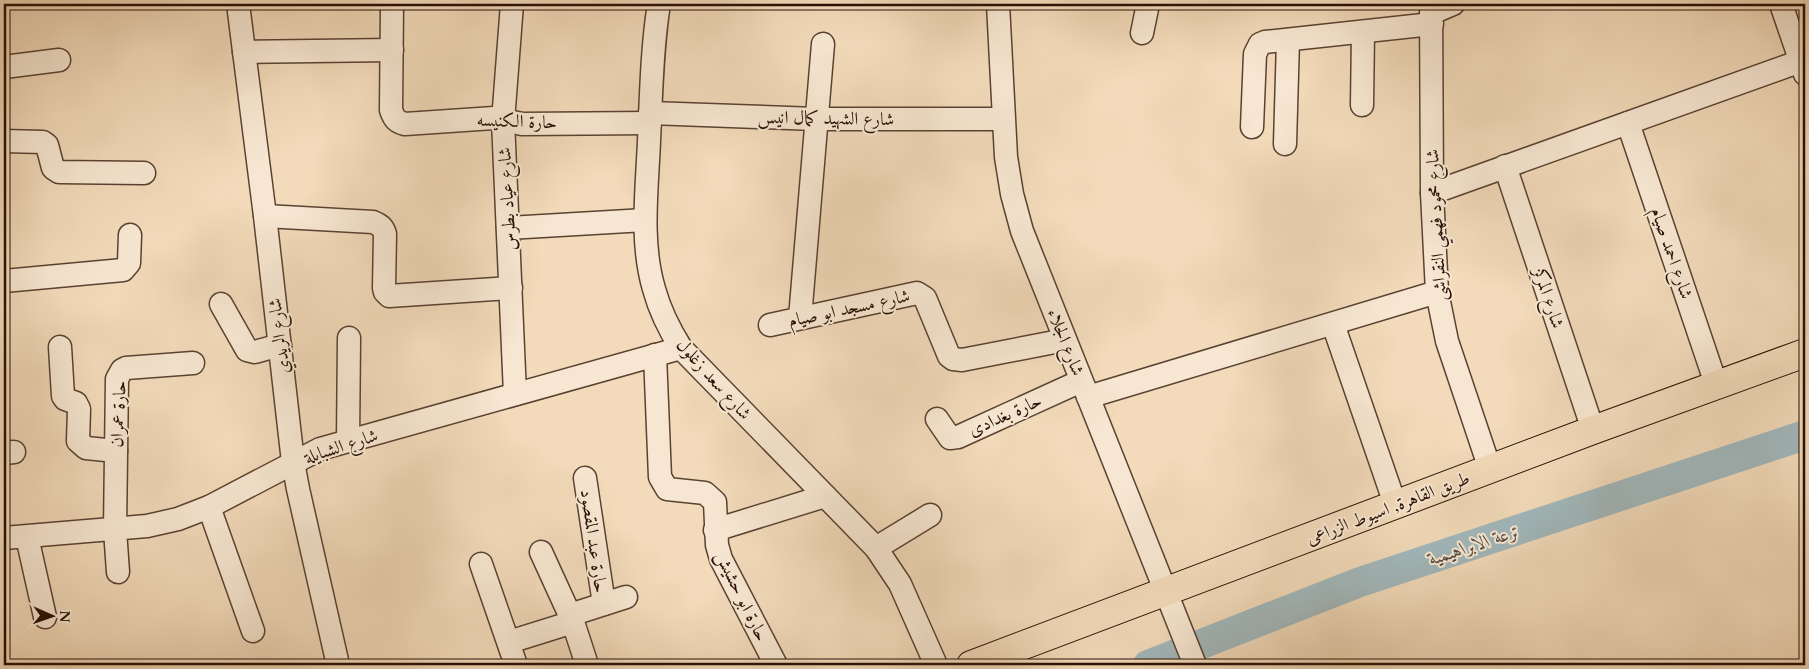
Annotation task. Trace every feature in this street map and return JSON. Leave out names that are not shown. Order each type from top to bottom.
[{"type":"highway","name":"طريق القاهرة, اسيوط الزراعى","points":[[971,665],[1395,504],[1716,384],[1805,353]]},
{"type":"street","name":"شارع الريدي","points":[[238,4],[265,216],[293,462],[338,665]]},
{"type":"street","points":[[244,52],[392,50],[392,4]]},
{"type":"street","name":"شارع عياد بطرس","points":[[512,4],[503,121],[515,394]]},
{"type":"street","name":"شارع سعد زغلول","points":[[660,4],[650,118],[645,220],[647,255],[653,288],[664,320],[681,348],[876,548],[900,584],[936,665]]},
{"type":"street","name":"شارع الجلاء","points":[[998,4],[1006,157],[1012,194],[1022,231],[1191,655]]},
{"type":"street","points":[[1142,33],[1148,4]]},
{"type":"street","points":[[1252,127],[1256,49],[1260,44],[1363,32],[1431,13],[1453,4]]},
{"type":"street","points":[[1432,193],[1628,123],[1803,67],[1782,4]]},
{"type":"street","name":"شارع محمود فهمي النقراشى","points":[[1431,13],[1432,193],[1437,292],[1447,341],[1490,469]]},
{"type":"street","points":[[1362,105],[1363,32]]},
{"type":"street","points":[[1286,144],[1288,40]]},
{"type":"street","points":[[800,318],[823,44]]},
{"type":"street","name":"حارة الكنيسه","points":[[392,50],[391,110],[393,118],[405,124],[484,118],[522,124],[650,118]]},
{"type":"street","points":[[4,67],[59,60]]},
{"type":"street","name":"شارع الشهيد كمال انيس","points":[[650,118],[1003,119]]},
{"type":"street","name":"شارع احمد صيام","points":[[1628,123],[1716,384]]},
{"type":"street","points":[[4,141],[43,142],[47,146],[53,168],[59,172],[144,173]]},
{"type":"street","name":"شارع المركز","points":[[1505,166],[1593,430]]},
{"type":"street","points":[[265,216],[373,222],[379,224],[383,228],[384,234],[384,288],[385,292],[390,296],[511,288]]},
{"type":"street","points":[[508,228],[645,220]]},
{"type":"street","points":[[4,280],[123,270],[129,263],[130,234]]},
{"type":"street","points":[[1084,389],[1333,324],[1437,292]]},
{"type":"street","name":"شارع مسجد ابو صيام","points":[[770,325],[917,293],[925,298],[949,356],[953,359],[962,360],[1065,340]]},
{"type":"street","points":[[221,304],[247,350],[255,352],[280,345]]},
{"type":"street","points":[[1333,324],[1395,504]]},
{"type":"street","points":[[348,441],[349,338]]},
{"type":"street","points":[[60,347],[63,396],[65,399],[76,403],[79,409],[78,441],[86,448],[116,450]]},
{"type":"street","name":"شارع الشبايلة","points":[[4,538],[114,530],[170,521],[209,507],[320,449],[681,348]]},
{"type":"street","name":"حارة ابو حشيش","points":[[655,355],[660,477],[667,488],[705,493],[714,502],[716,508],[715,530],[721,559],[776,665]]},
{"type":"street","name":"حارة عمران","points":[[118,572],[114,530],[117,379],[122,370],[126,368],[193,363]]},
{"type":"street","name":"حارة بغدادى","points":[[937,419],[947,436],[950,438],[958,437],[1084,389]]},
{"type":"street","name":"حارة عبد المقصود","points":[[585,478],[604,604]]},
{"type":"street","points":[[715,530],[824,496]]},
{"type":"street","points":[[209,507],[253,631]]},
{"type":"street","points":[[876,548],[930,515]]},
{"type":"street","points":[[27,537],[45,617]]},
{"type":"street","points":[[541,552],[571,618],[588,665]]},
{"type":"street","points":[[481,564],[516,665]]},
{"type":"street","points":[[509,642],[626,597]]},
{"type":"waterway","name":"ترعة الابراهيمية","points":[[1148,665],[1360,582],[1805,435]]}]
